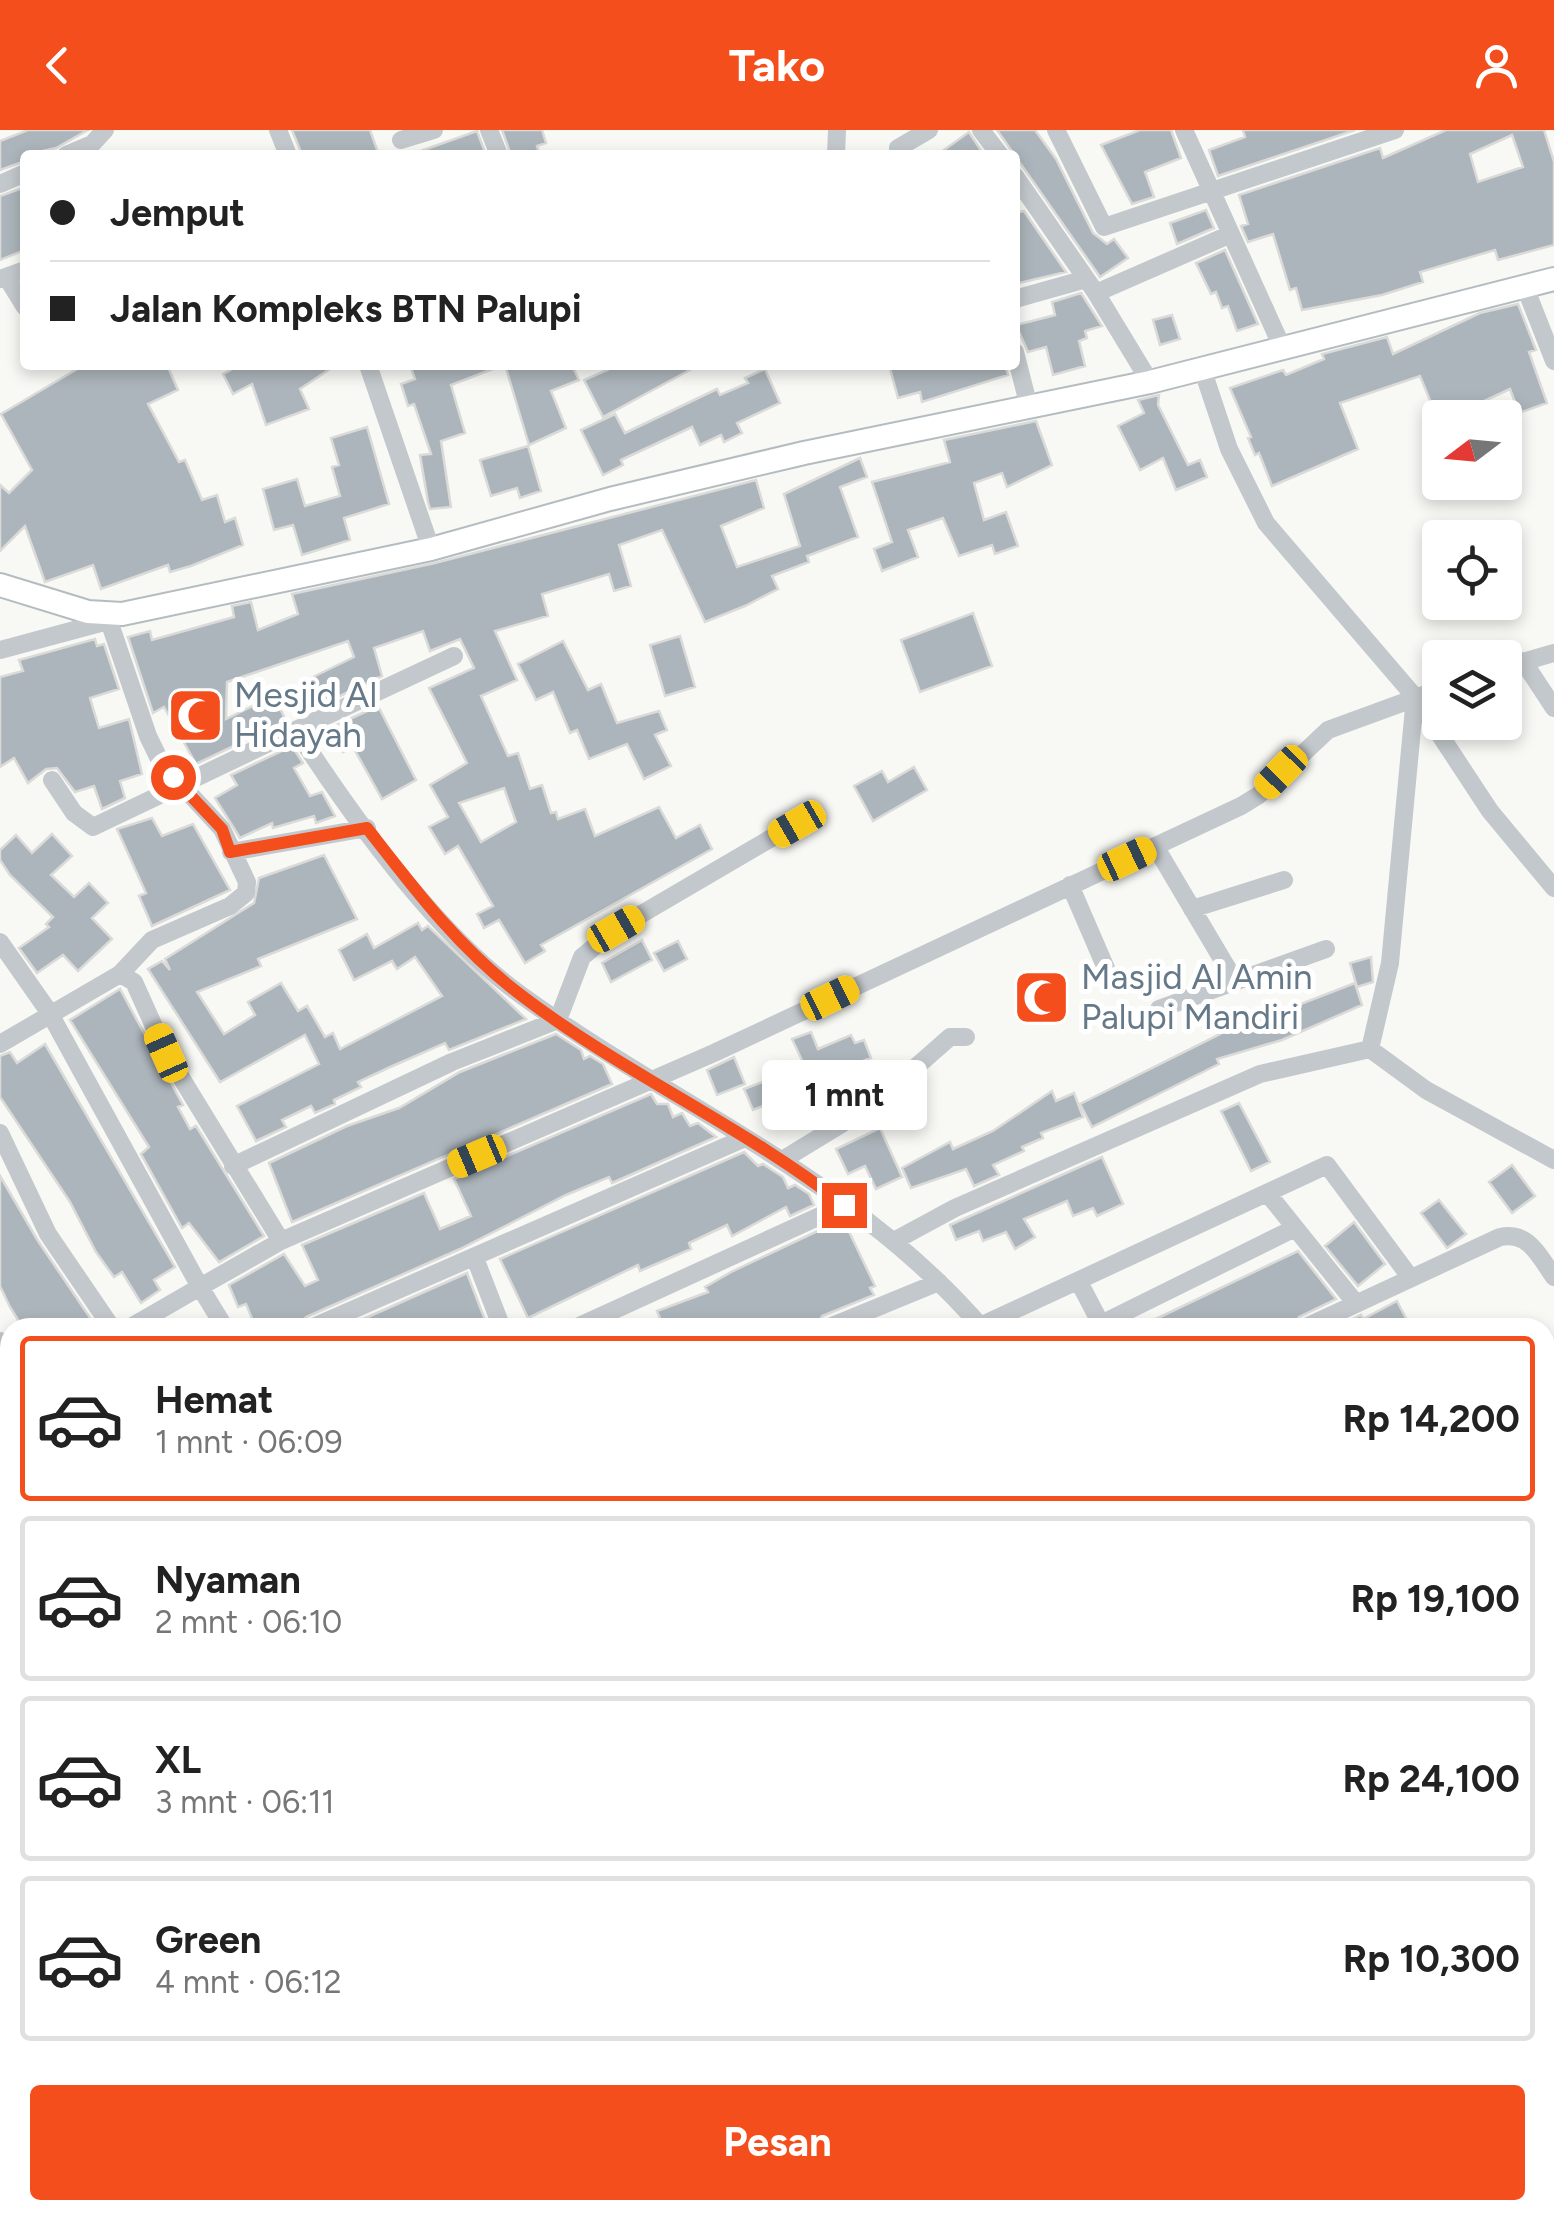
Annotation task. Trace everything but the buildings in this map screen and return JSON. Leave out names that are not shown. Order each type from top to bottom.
[{"type":"main road","points":[[0,586],[107,618],[432,549],[765,462],[1150,382],[1554,279]]},
{"type":"street","points":[[78,150],[92,144],[104,130]]},
{"type":"street","points":[[402,142],[434,130]]},
{"type":"street","points":[[898,148],[929,130]]},
{"type":"street","points":[[981,130],[996,150]]},
{"type":"street","points":[[1056,130],[1104,228],[1389,131]]},
{"type":"street","points":[[1184,130],[1282,347]]},
{"type":"street","points":[[1022,198],[1091,286],[1150,382]]},
{"type":"street","points":[[1020,299],[1091,286],[1232,234]]},
{"type":"street","points":[[1525,287],[1554,361]]},
{"type":"street","points":[[1202,368],[1235,464],[1266,523],[1415,697],[1490,810],[1554,888]]},
{"type":"street","points":[[370,370],[432,549]]},
{"type":"street","points":[[1020,370],[1029,406]]},
{"type":"street","points":[[0,650],[107,618],[148,736],[161,762],[222,829],[248,882],[242,899],[152,940],[120,974],[0,1044]]},
{"type":"street","points":[[1522,662],[1554,652]]},
{"type":"street","points":[[52,780],[74,813],[92,828],[454,656]]},
{"type":"street","points":[[1522,673],[1554,708]]},
{"type":"street","points":[[146,1318],[281,1241],[650,1082],[1155,846],[1259,795],[1328,730],[1422,695]]},
{"type":"street","points":[[1370,1050],[1390,963],[1415,697]]},
{"type":"street","points":[[296,730],[432,912],[471,952],[558,1020],[650,1082],[784,1159],[894,1241],[972,1318]]},
{"type":"street","points":[[233,1166],[452,1062],[558,1020],[582,957],[616,929],[797,824]]},
{"type":"street","points":[[230,852],[367,828]]},
{"type":"street","points":[[1155,846],[1234,981]]},
{"type":"street","points":[[1192,909],[1284,880]]},
{"type":"street","points":[[1070,885],[1108,974]]},
{"type":"street","points":[[0,942],[49,1012],[219,1318]]},
{"type":"street","points":[[1159,1009],[1326,949]]},
{"type":"street","points":[[120,974],[134,982],[166,1053],[281,1241]]},
{"type":"street","points":[[784,1159],[861,1112],[875,1114],[905,1100],[911,1071],[950,1037],[966,1037]]},
{"type":"street","points":[[894,1241],[954,1208],[1260,1074],[1370,1050],[1426,1090],[1554,1160]]},
{"type":"street","points":[[0,1133],[48,1234],[105,1318]]},
{"type":"street","points":[[335,1318],[745,1138]]},
{"type":"street","points":[[997,1318],[1327,1165],[1410,1277]]},
{"type":"street","points":[[1268,1194],[1354,1301]]},
{"type":"street","points":[[597,1318],[844,1205]]},
{"type":"street","points":[[1118,1318],[1295,1228]]},
{"type":"street","points":[[1323,1318],[1510,1234],[1530,1242],[1554,1277]]},
{"type":"street","points":[[475,1258],[498,1318]]},
{"type":"street","points":[[851,1318],[939,1282]]},
{"type":"street","points":[[1080,1282],[1098,1318]]},
{"type":"place","name":"Mesjid Al Hidayah","points":[[195,715]]},
{"type":"place","name":"Masjid Al Amin Palupi Mandiri","points":[[1042,997]]},
{"type":"route","points":[[173,777],[222,829],[230,852],[255,844],[367,828],[432,912],[520,994],[675,1098],[764,1146],[844,1205]]}]
